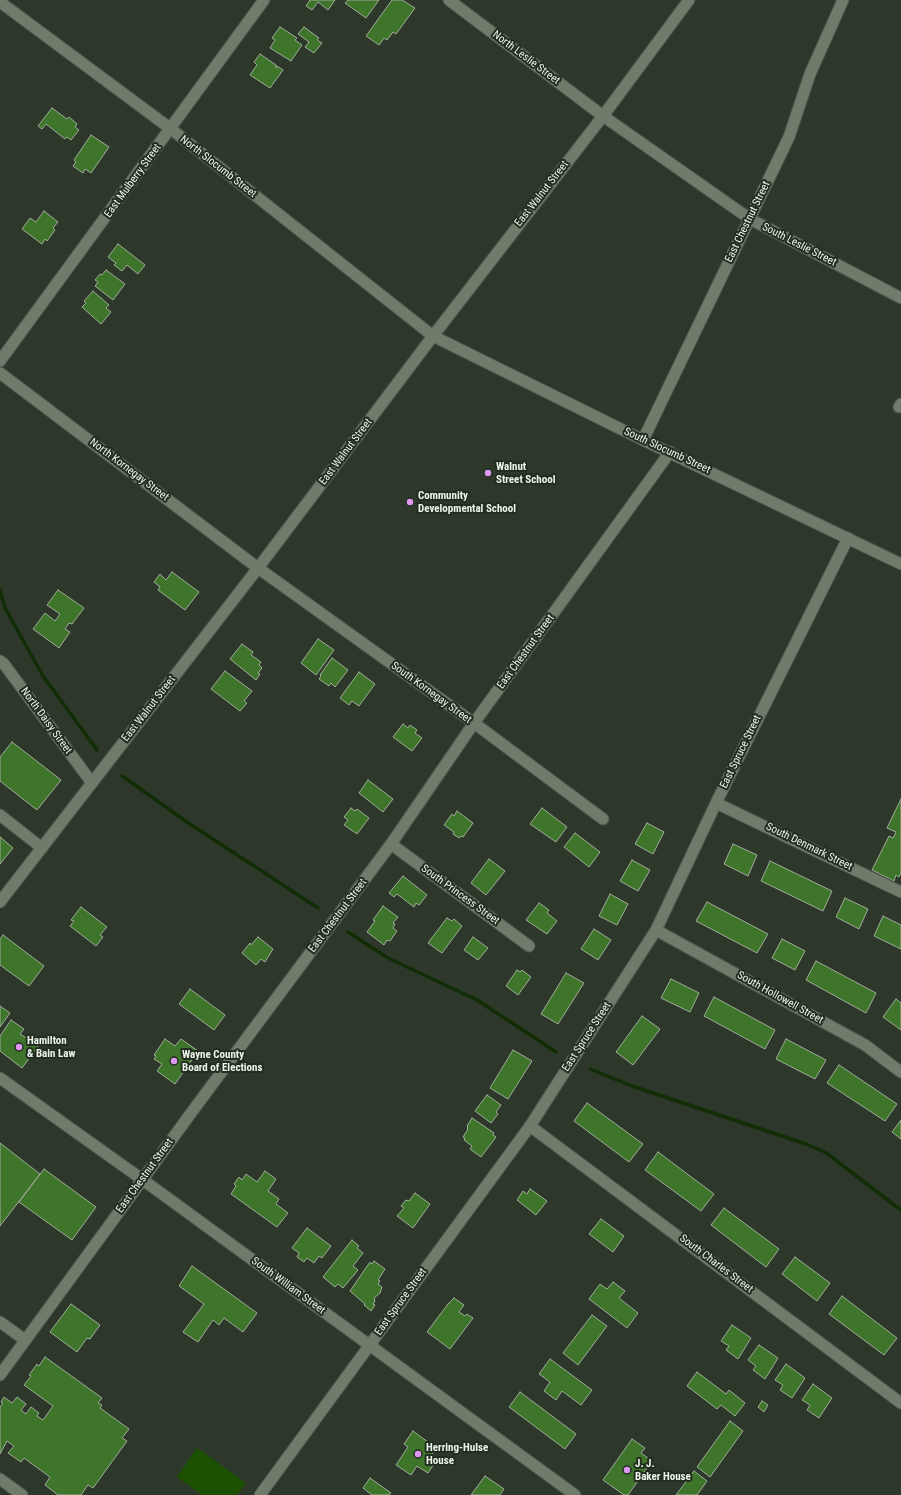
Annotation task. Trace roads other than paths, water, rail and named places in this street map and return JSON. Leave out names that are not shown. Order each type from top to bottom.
[{"type":"street","name":"East Mulberry Street","points":[[0,361],[171,130],[264,0]]},
{"type":"street","name":"North Leslie Street","points":[[449,0],[603,116]]},
{"type":"street","name":"East Walnut Street","points":[[0,902],[258,568],[433,336],[603,116],[689,0]]},
{"type":"street","name":"East Chestnut Street","points":[[643,440],[789,137],[810,74],[843,0]]},
{"type":"street","name":"North Slocumb Street","points":[[0,2],[171,130],[433,336]]},
{"type":"street","name":"South Leslie Street","points":[[603,116],[750,219],[901,298]]},
{"type":"street","name":"South Slocumb Street","points":[[433,336],[643,440],[901,564]]},
{"type":"street","name":"North Kornegay Street","points":[[0,373],[258,568]]},
{"type":"street","name":"East Chestnut Street","points":[[0,1375],[391,844],[474,723],[670,452]]},
{"type":"street","name":"East Spruce Street","points":[[260,1495],[530,1126],[656,930],[716,803],[848,538]]},
{"type":"street","name":"South Kornegay Street","points":[[258,568],[474,723],[603,819]]},
{"type":"street","name":"North Daisy Street","points":[[0,660],[92,783]]},
{"type":"street","name":"South Denmark Street","points":[[716,803],[901,892]]},
{"type":"street","points":[[0,815],[42,848]]},
{"type":"street","name":"South Princess Street","points":[[391,844],[529,946]]},
{"type":"street","name":"South Hollowell Street","points":[[656,930],[865,1045],[901,1072]]},
{"type":"street","name":"South William Street","points":[[0,1078],[143,1180],[575,1495]]},
{"type":"street","name":"South Charles Street","points":[[530,1126],[899,1398]]},
{"type":"street","points":[[0,1322],[25,1340]]},
{"type":"street","points":[[0,1479],[22,1495]]},
{"type":"waterway","points":[[0,590],[5,608],[43,676],[97,750]]},
{"type":"waterway","points":[[122,776],[190,824],[318,908]]},
{"type":"waterway","points":[[348,932],[388,958],[477,1000],[556,1052]]},
{"type":"waterway","points":[[590,1069],[632,1086],[806,1144],[825,1152],[901,1210]]},
{"type":"place","name":"Walnut Street School","points":[[488,473]]},
{"type":"place","name":"Community Developmental School","points":[[410,502]]},
{"type":"place","name":"Hamilton & Bain Law","points":[[19,1047]]},
{"type":"place","name":"Wayne County Board of Elections","points":[[174,1061]]},
{"type":"place","name":"Herring-Hulse House","points":[[418,1454]]},
{"type":"place","name":"J. J. Baker House","points":[[627,1470]]}]
